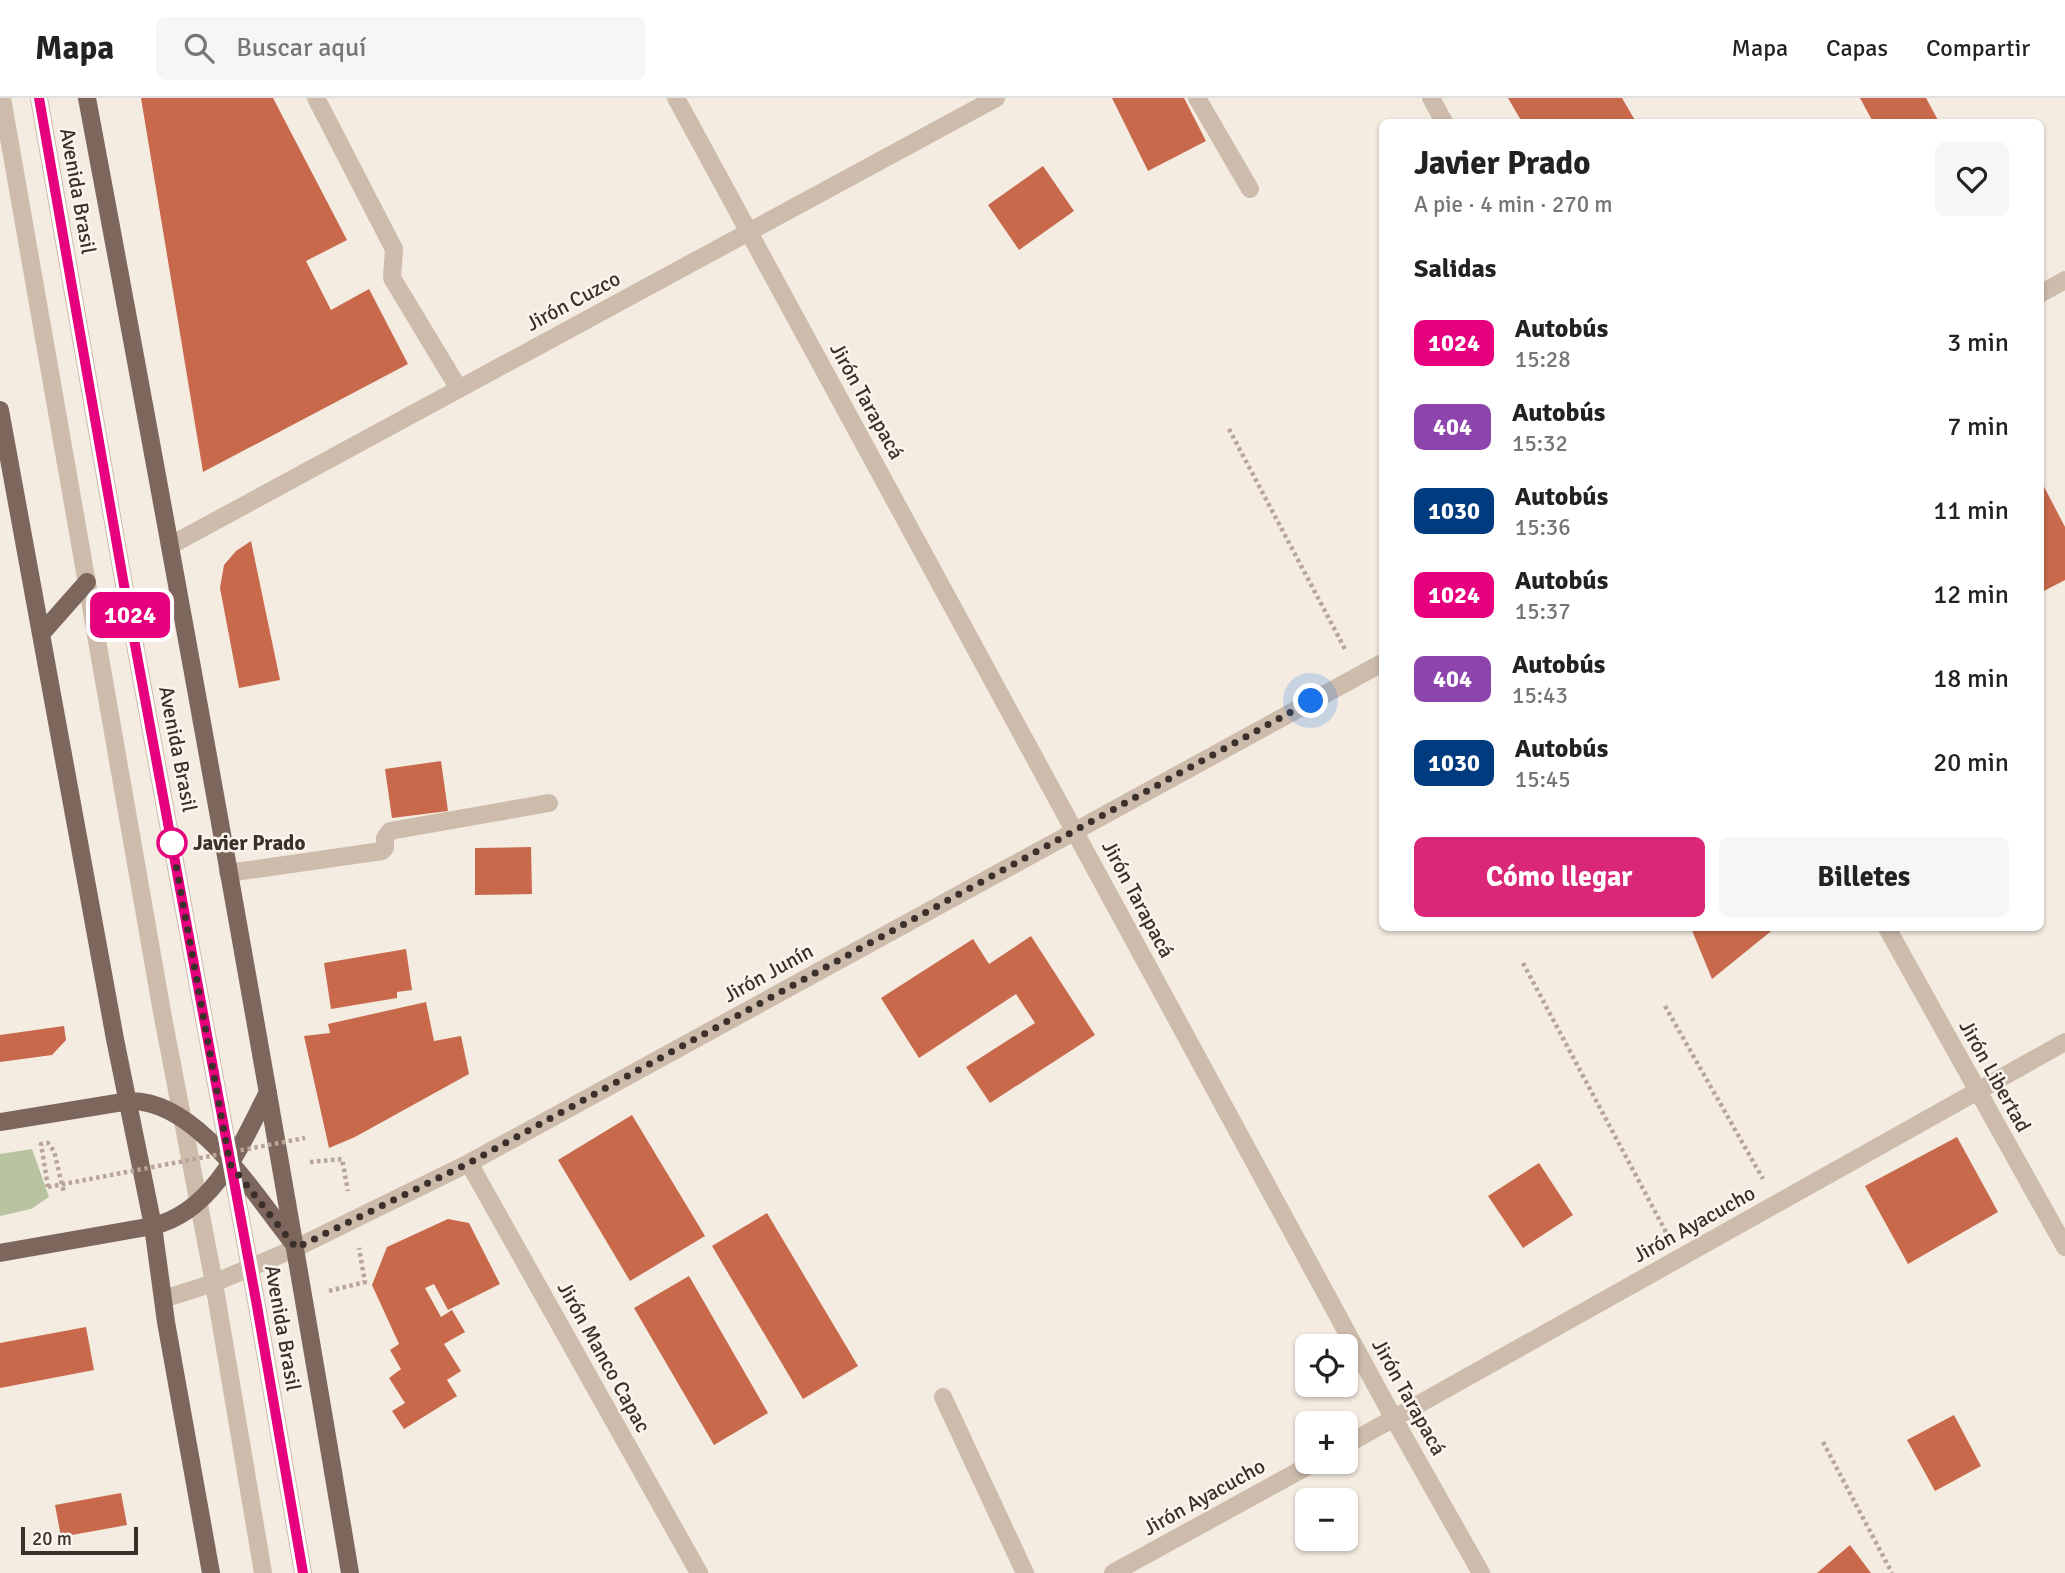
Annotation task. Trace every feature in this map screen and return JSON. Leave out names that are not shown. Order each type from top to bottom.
[{"type":"main road","name":"Avenida Brasil","points":[[87,98],[171,545],[296,1248],[350,1573]]},
{"type":"main road","points":[[0,410],[153,1226],[163,1299],[211,1573]]},
{"type":"main road","points":[[41,634],[87,582]]},
{"type":"main road","points":[[0,1254],[153,1226],[176,1218],[198,1202],[230,1164],[268,1092]]},
{"type":"main road","points":[[0,1122],[129,1101],[148,1101],[182,1117],[230,1164],[296,1248]]},
{"type":"street","points":[[2,98],[182,1117],[214,1283],[263,1573]]},
{"type":"street","name":"Avenida Brasil","points":[[39,98],[124,585],[250,1267],[303,1573]]},
{"type":"street","points":[[316,98],[394,248],[392,278],[459,388]]},
{"type":"street","name":"Jirón Tarapacá","points":[[676,98],[1394,1419],[1481,1573]]},
{"type":"street","name":"Jirón Cuzco","points":[[171,545],[996,98]]},
{"type":"street","points":[[1197,98],[1250,189]]},
{"type":"street","points":[[1431,98],[1442,119]]},
{"type":"street","points":[[2044,292],[2065,280]]},
{"type":"street","name":"Jirón Junín","points":[[163,1299],[214,1283],[296,1248],[469,1163],[1379,665]]},
{"type":"street","points":[[228,873],[382,850],[390,831],[549,803]]},
{"type":"street","name":"Jirón Libertad","points":[[1888,931],[2065,1247]]},
{"type":"street","name":"Jirón Ayacucho","points":[[1358,1438],[2065,1042]]},
{"type":"street","name":"Jirón Manco Capac","points":[[469,1163],[699,1573]]},
{"type":"street","points":[[943,1397],[1025,1573]]},
{"type":"street","name":"Jirón Ayacucho","points":[[1113,1573],[1295,1473]]},
{"type":"path","points":[[1229,429],[1359,676]]},
{"type":"path","points":[[1523,963],[1680,1258]]},
{"type":"path","points":[[1665,1006],[1777,1204]]},
{"type":"path","points":[[64,1193],[54,1151],[48,1143],[41,1144],[48,1187],[305,1138]]},
{"type":"path","points":[[1823,1442],[1892,1573]]},
{"type":"green space","points":[[32,1149],[49,1197],[31,1209],[0,1216],[0,1154]]},
{"type":"building","points":[[141,98],[273,98],[347,240],[306,261],[331,310],[369,289],[408,364],[203,472]]},
{"type":"building","points":[[1112,98],[1184,98],[1206,141],[1148,171]]},
{"type":"building","points":[[1508,98],[1622,98],[1634,119],[1520,119]]},
{"type":"building","points":[[1860,98],[1926,98],[1937,119],[1871,119]]},
{"type":"building","points":[[1043,166],[1074,211],[1019,250],[988,205]]},
{"type":"building","points":[[2044,487],[2065,527],[2065,580],[2044,591]]},
{"type":"building","points":[[251,541],[280,680],[239,688],[220,588],[224,565],[236,551]]},
{"type":"building","points":[[441,761],[448,811],[392,818],[385,769]]},
{"type":"building","points":[[531,847],[532,894],[475,895],[475,848]]},
{"type":"building","points":[[1692,931],[1771,931],[1712,979]]},
{"type":"building","points":[[1031,936],[1095,1035],[990,1103],[966,1067],[1035,1023],[1016,994],[919,1058],[881,998],[973,939],[989,964]]},
{"type":"building","points":[[406,949],[412,990],[397,992],[397,998],[331,1009],[324,963]]},
{"type":"building","points":[[426,1002],[434,1041],[461,1036],[469,1074],[355,1137],[329,1148],[304,1036],[330,1033],[328,1024]]},
{"type":"building","points":[[64,1026],[66,1040],[52,1055],[0,1062],[0,1035]]},
{"type":"building","points":[[632,1115],[705,1236],[630,1281],[558,1160]]},
{"type":"building","points":[[1957,1137],[1998,1212],[1908,1264],[1865,1186]]},
{"type":"building","points":[[1539,1163],[1573,1215],[1523,1248],[1488,1196]]},
{"type":"building","points":[[767,1213],[858,1366],[803,1399],[712,1246]]},
{"type":"building","points":[[448,1219],[469,1223],[500,1284],[448,1310],[434,1284],[425,1288],[441,1317],[452,1310],[465,1332],[444,1344],[461,1371],[447,1380],[457,1396],[404,1429],[392,1411],[405,1403],[389,1378],[401,1369],[390,1350],[399,1344],[372,1285],[387,1247]]},
{"type":"building","points":[[689,1276],[768,1413],[714,1445],[634,1308]]},
{"type":"building","points":[[86,1327],[94,1370],[0,1388],[0,1343]]},
{"type":"building","points":[[1954,1415],[1981,1466],[1935,1491],[1907,1440]]},
{"type":"building","points":[[121,1493],[127,1525],[61,1537],[55,1505]]},
{"type":"building","points":[[1850,1545],[1871,1573],[1817,1573]]},
{"type":"bus line","name":"1024","points":[[39,98],[124,585],[200,991],[303,1573]]},
{"type":"place","name":"Javier Prado","points":[[172,843]]},
{"type":"route","points":[[172,843],[230,1164],[296,1248],[469,1163],[1311,701]]}]
